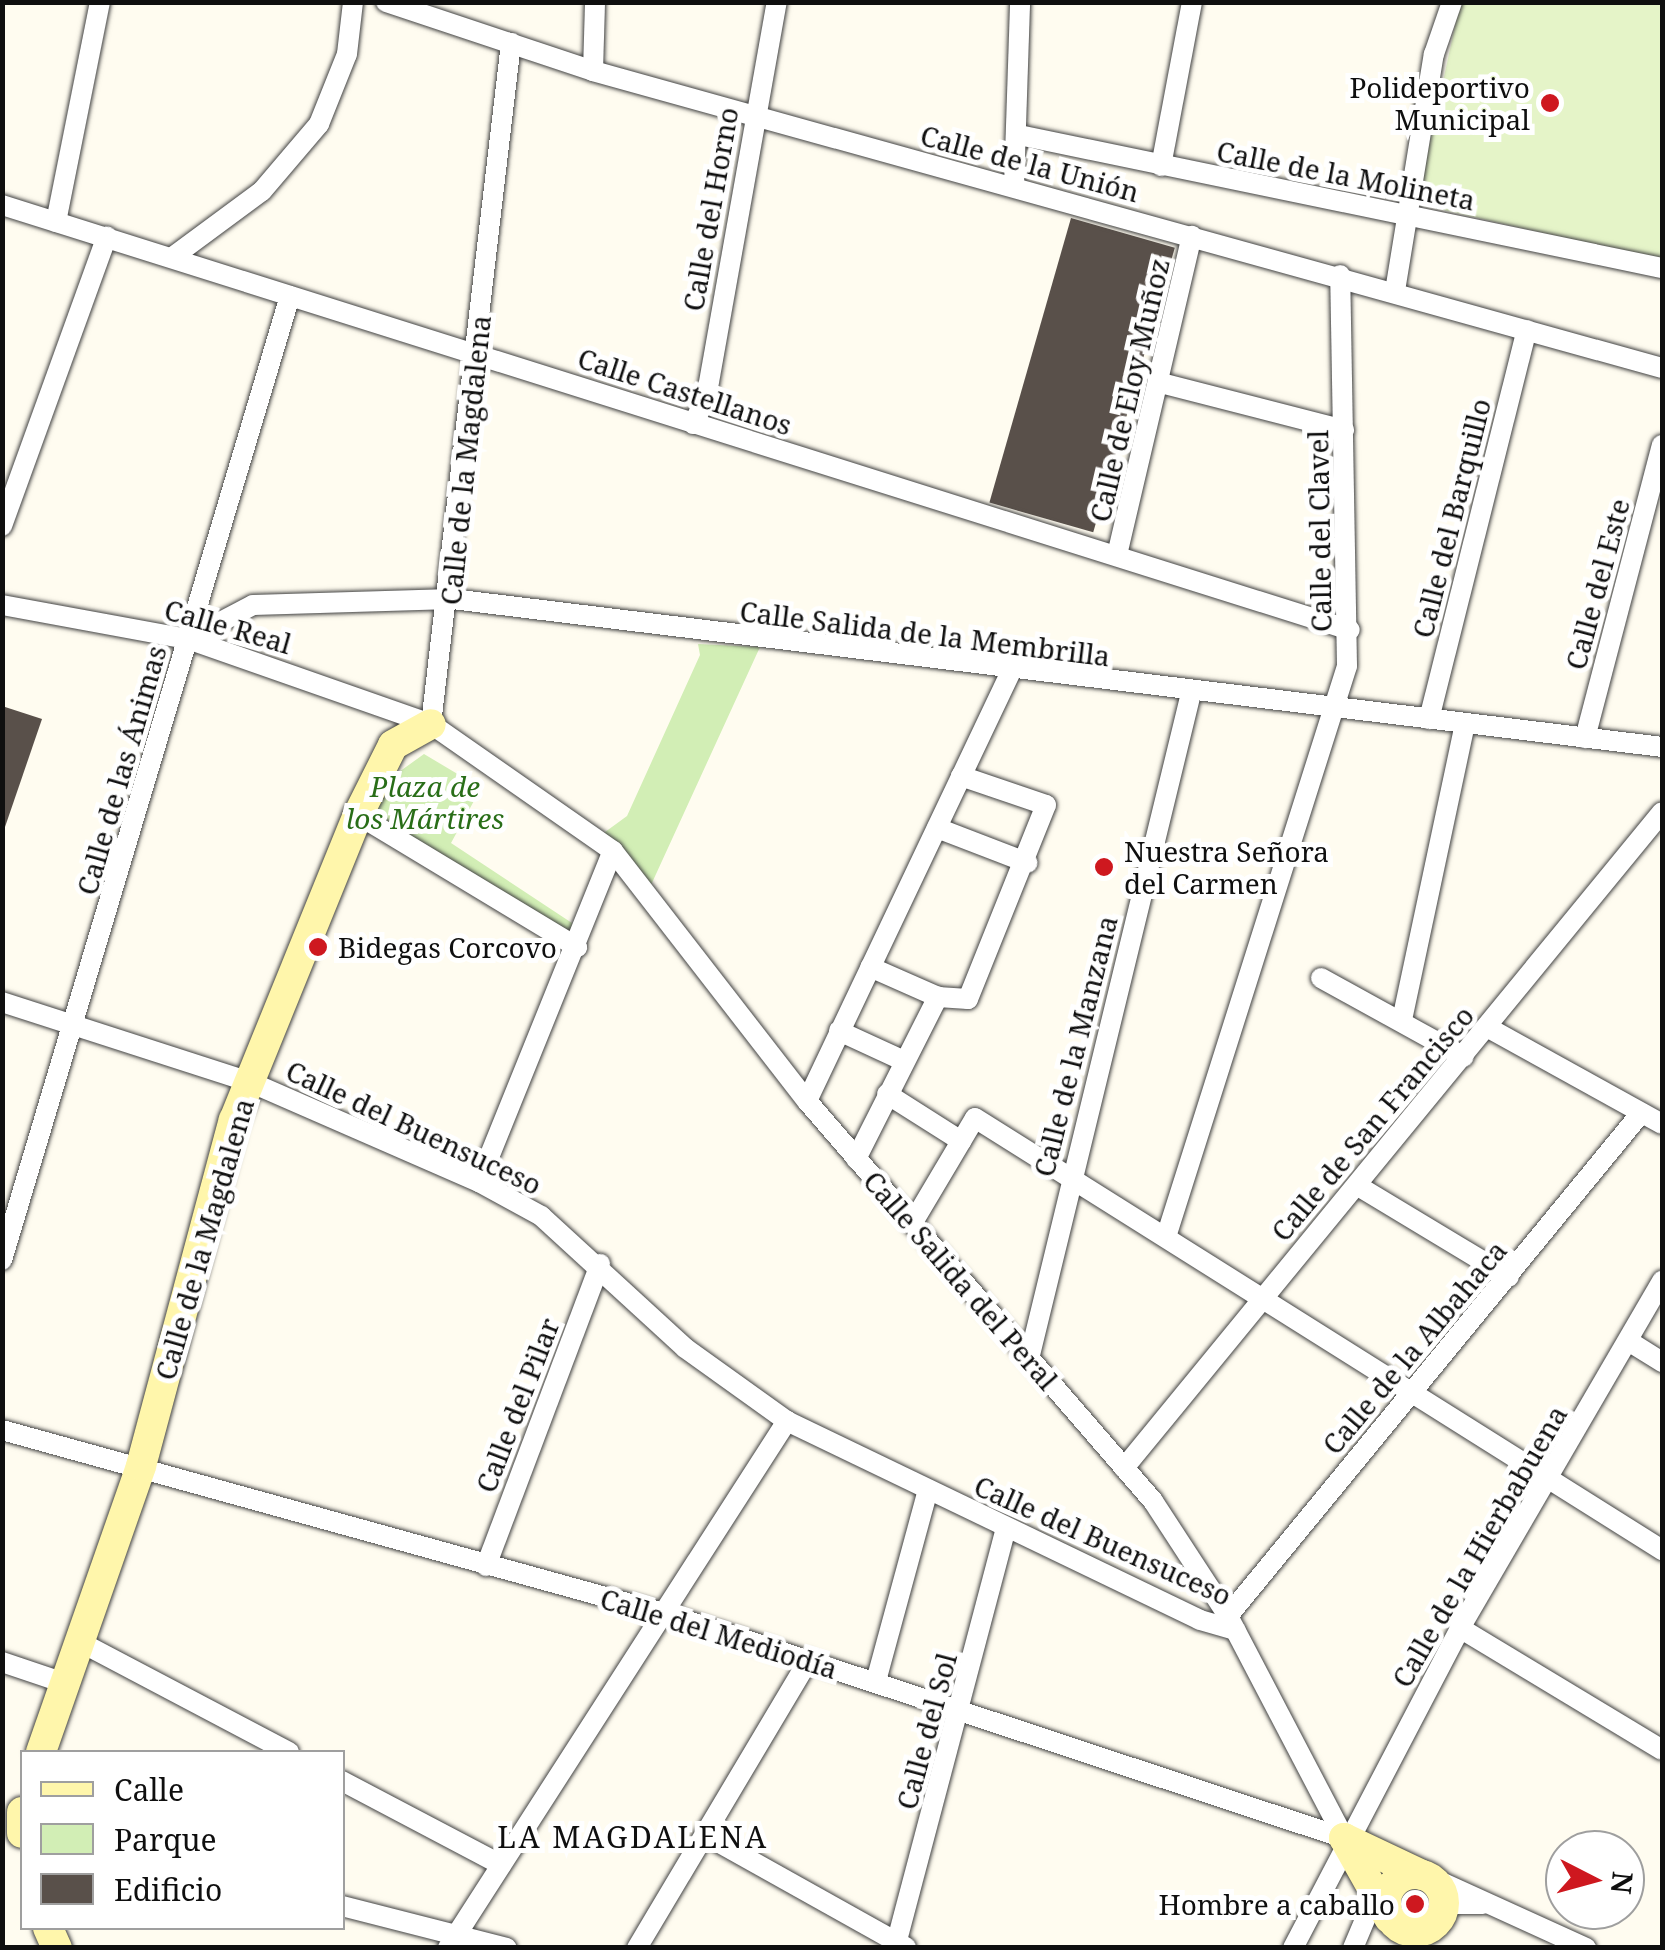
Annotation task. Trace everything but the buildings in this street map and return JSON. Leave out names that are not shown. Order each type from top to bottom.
[{"type":"street","points":[[56,222],[100,2]]},
{"type":"street","points":[[174,256],[262,191],[319,124],[347,54],[353,2]]},
{"type":"street","name":"Calle de la Unión","points":[[386,2],[593,71],[1340,275],[1662,368]]},
{"type":"street","points":[[593,71],[594,2]]},
{"type":"street","name":"Calle del Horno","points":[[694,424],[706,399],[777,2]]},
{"type":"street","points":[[1014,186],[1019,135],[1020,2]]},
{"type":"street","points":[[1162,166],[1192,2]]},
{"type":"street","points":[[1395,292],[1404,212],[1452,2]]},
{"type":"street","name":"Calle de la Magdalena","points":[[42,1750],[141,1466],[250,1082],[358,814],[393,745],[431,724],[452,599],[511,43]]},
{"type":"street","name":"Calle de la Molineta","points":[[1019,135],[1662,268]]},
{"type":"street","name":"Calle Castellanos","points":[[2,205],[174,256],[1350,630]]},
{"type":"street","points":[[2,526],[107,236]]},
{"type":"street","name":"Calle de Eloy Muñoz","points":[[1117,555],[1161,384],[1192,236]]},
{"type":"street","name":"Calle del Clavel","points":[[1166,1237],[1348,666],[1340,275]]},
{"type":"street","name":"Calle de las Ánimas","points":[[2,1260],[290,296]]},
{"type":"street","name":"Calle del Barquillo","points":[[1429,719],[1527,330]]},
{"type":"street","points":[[1161,384],[1344,430]]},
{"type":"street","name":"Calle del Este","points":[[1585,738],[1662,445]]},
{"type":"street","name":"Calle Salida de la Membrilla","points":[[188,639],[253,605],[452,599],[1011,672],[1662,747]]},
{"type":"street","name":"Calle Real","points":[[2,606],[188,639],[431,724]]},
{"type":"street","points":[[807,1101],[1011,672]]},
{"type":"street","name":"Calle de la Manzana","points":[[1030,1355],[1070,1177],[1192,693]]},
{"type":"street","name":"Calle Salida del Peral","points":[[431,724],[613,850],[807,1101],[1124,1468],[1232,1623],[1390,1922]]},
{"type":"street","points":[[1402,1020],[1466,724]]},
{"type":"street","points":[[870,967],[938,997],[968,999],[1028,864],[1046,805],[961,776]]},
{"type":"street","name":"Calle de San Francisco","points":[[1124,1468],[1662,812]]},
{"type":"street","points":[[358,814],[577,947]]},
{"type":"street","points":[[936,828],[1028,864]]},
{"type":"street","points":[[479,1182],[613,850]]},
{"type":"street","points":[[1321,978],[1464,1058]]},
{"type":"street","points":[[856,1160],[902,1060],[938,997]]},
{"type":"street","name":"Calle del Buensuceso","points":[[2,1002],[250,1082],[479,1182],[541,1216],[600,1264],[685,1348],[787,1421],[1006,1528],[1232,1623]]},
{"type":"street","points":[[1487,1026],[1662,1124]]},
{"type":"street","points":[[839,1031],[902,1060]]},
{"type":"street","points":[[887,1094],[962,1141]]},
{"type":"street","name":"Calle de la Albahaca","points":[[1232,1623],[1412,1393],[1641,1113]]},
{"type":"street","points":[[912,1224],[976,1118],[1662,1550]]},
{"type":"street","points":[[1358,1186],[1509,1277]]},
{"type":"street","name":"Calle del Pilar","points":[[486,1566],[600,1264]]},
{"type":"street","name":"Calle de la Hierbabuena","points":[[1292,1948],[1344,1838],[1460,1628],[1662,1282]]},
{"type":"street","points":[[1630,1342],[1662,1362]]},
{"type":"street","points":[[452,1941],[667,1614],[787,1421]]},
{"type":"street","name":"Calle del Mediodía","points":[[2,1430],[667,1614],[962,1708],[1344,1838],[1497,1904],[1586,1948]]},
{"type":"street","points":[[876,1681],[928,1490]]},
{"type":"street","name":"Calle del Sol","points":[[899,1946],[1006,1528]]},
{"type":"street","points":[[1460,1628],[1496,1644],[1662,1750]]},
{"type":"street","points":[[82,1642],[285,1750]]},
{"type":"street","points":[[637,1948],[809,1660]]},
{"type":"street","points":[[2,1662],[64,1683]]},
{"type":"street","points":[[345,1783],[501,1865]]},
{"type":"street","points":[[707,1836],[899,1946]]},
{"type":"street","points":[[1426,1876],[1437,1925],[1422,1933],[1390,1922],[1392,1883],[1426,1876]]},
{"type":"street","name":"Calle del Mediodía","points":[[1437,1925],[1497,1904]]},
{"type":"street","points":[[345,1907],[452,1941],[507,1948]]},
{"type":"street","points":[[1352,1948],[1390,1922]]},
{"type":"green space","name":"Polideportivo Municipal","points":[[1460,3],[1662,3],[1662,260],[1430,207],[1419,192]]},
{"type":"green space","points":[[698,644],[760,647],[651,885],[601,835],[627,816],[700,655]]},
{"type":"green space","name":"Plaza de los Mártires","points":[[424,754],[481,788],[451,843],[575,925],[564,949],[373,819],[392,777]]},
{"type":"place","name":"Polideportivo Municipal","points":[[1550,103]]},
{"type":"place","name":"Nuestra Señora del Carmen","points":[[1104,867]]},
{"type":"place","name":"Bidegas Corcovo","points":[[318,947]]},
{"type":"place","name":"Hombre a caballo","points":[[1415,1904]]},
{"type":"district","name":"LA MAGDALENA","points":[[633,1837]]}]
